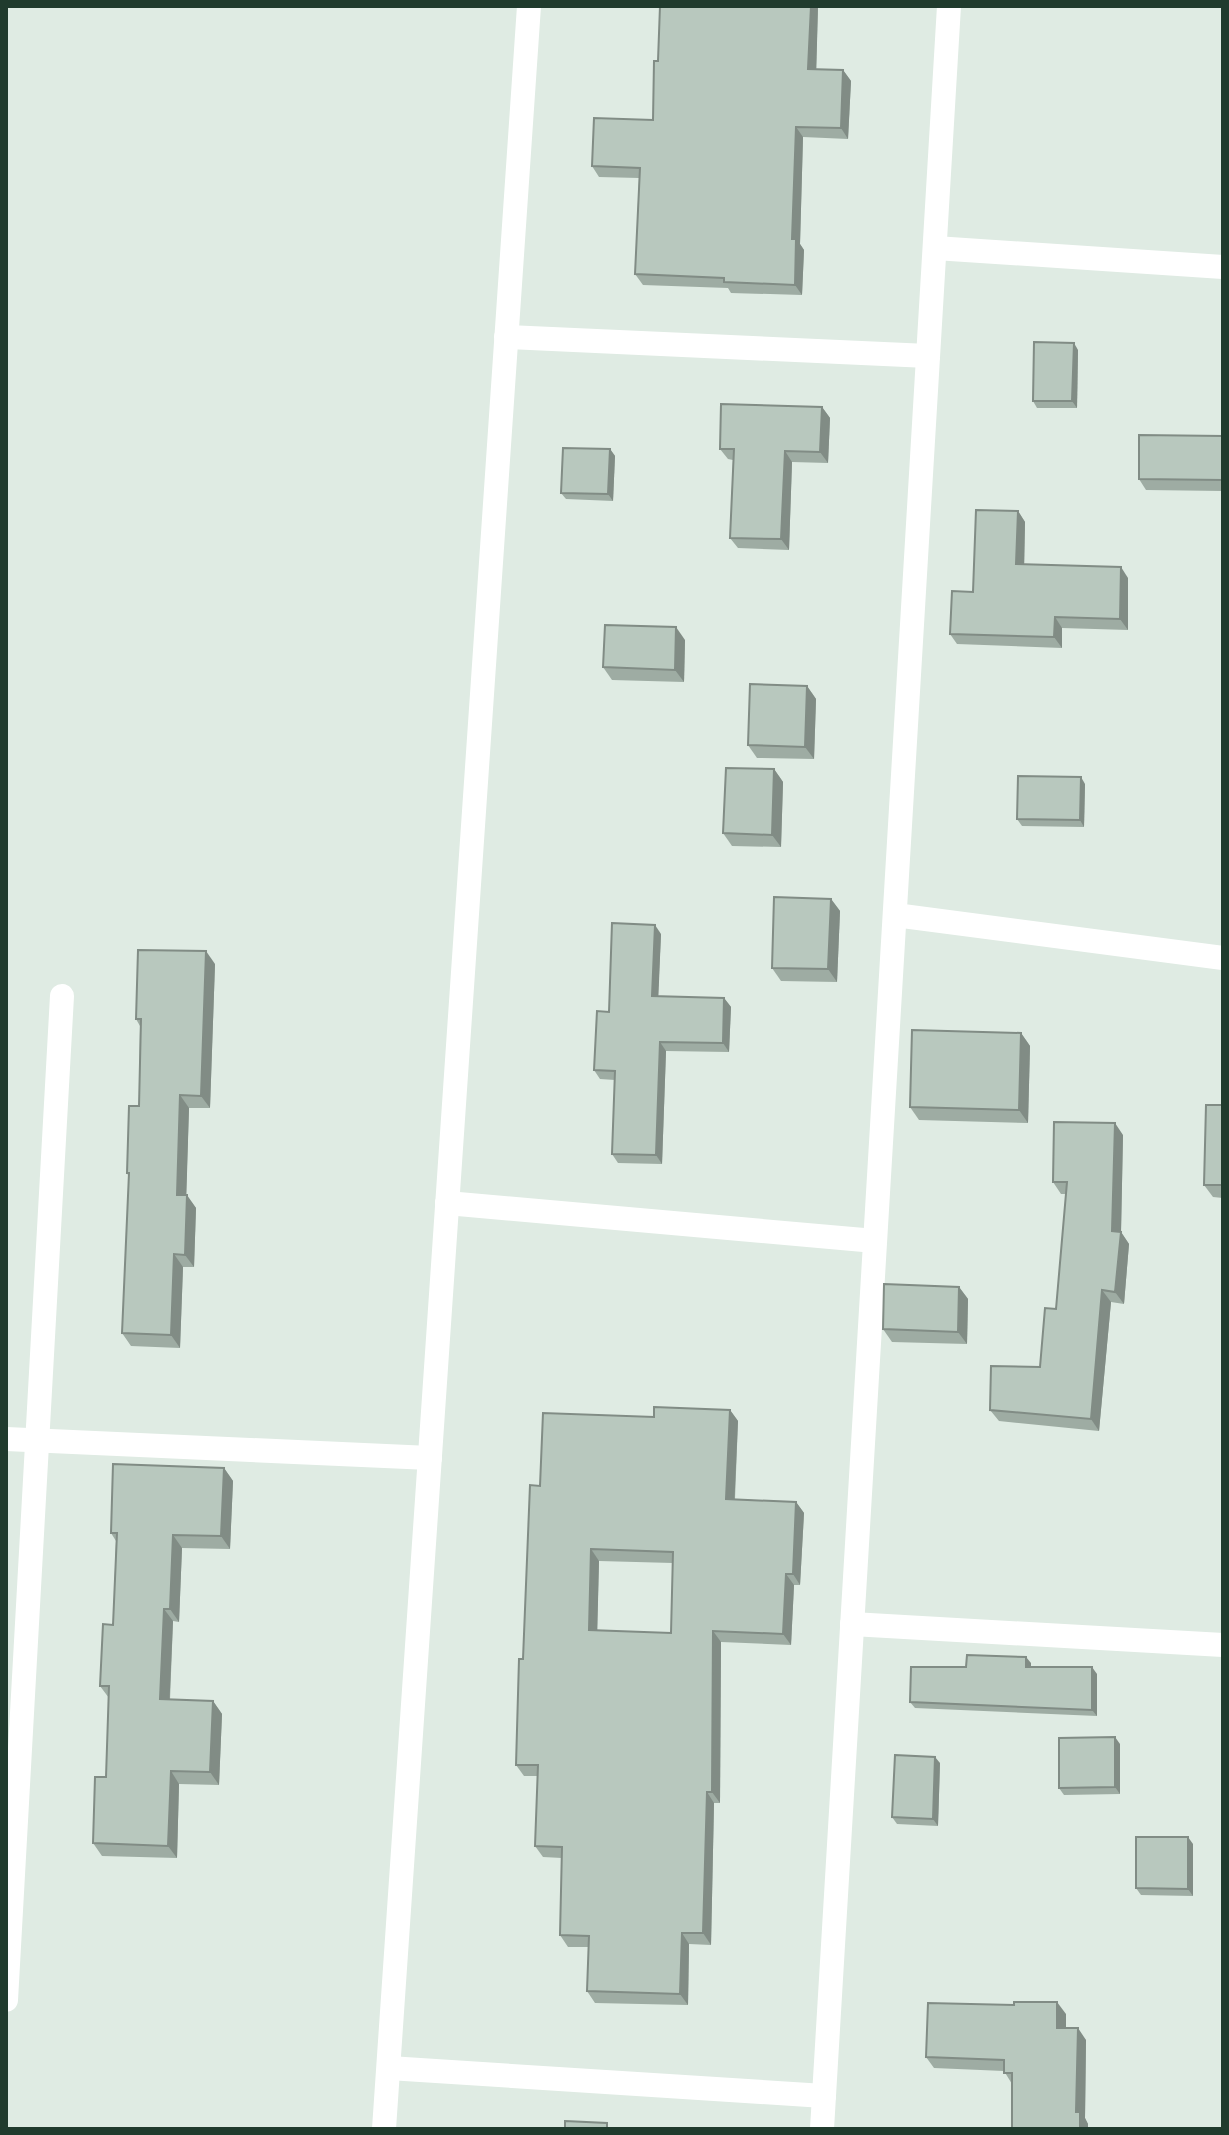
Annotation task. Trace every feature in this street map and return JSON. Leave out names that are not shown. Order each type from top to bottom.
[{"type":"street","points":[[384,2129],[529,6]]},
{"type":"street","points":[[822,2129],[949,6]]},
{"type":"street","points":[[935,248],[1223,267]]},
{"type":"street","points":[[506,337],[928,356]]},
{"type":"street","points":[[895,915],[1223,958]]},
{"type":"street","points":[[6,2000],[62,996]]},
{"type":"street","points":[[447,1203],[875,1241]]},
{"type":"street","points":[[6,1439],[430,1458]]},
{"type":"street","points":[[852,1624],[1223,1645]]},
{"type":"street","points":[[389,2068],[824,2096]]},
{"type":"building","points":[[660,6],[811,6],[808,69],[843,70],[841,128],[796,127],[792,239],[796,239],[795,285],[635,274],[640,168],[592,166],[594,118],[653,120],[654,61],[658,61]]},
{"type":"building","points":[[1034,342],[1074,343],[1072,401],[1033,401]]},
{"type":"building","points":[[721,404],[822,407],[820,452],[785,451],[781,539],[730,538],[734,449],[720,449]]},
{"type":"building","points":[[1139,435],[1223,436],[1223,480],[1139,479]]},
{"type":"building","points":[[563,448],[610,449],[608,494],[561,493]]},
{"type":"building","points":[[976,510],[1018,511],[1016,564],[1121,567],[1120,619],[1055,617],[1054,637],[950,634],[952,591],[973,592]]},
{"type":"building","points":[[605,625],[676,627],[675,670],[603,667]]},
{"type":"building","points":[[750,684],[807,686],[805,747],[748,745]]},
{"type":"building","points":[[726,768],[774,769],[772,835],[723,833]]},
{"type":"building","points":[[1018,776],[1081,777],[1080,820],[1017,819]]},
{"type":"building","points":[[774,897],[831,899],[828,969],[772,968]]},
{"type":"building","points":[[612,923],[655,925],[652,996],[724,998],[723,1043],[660,1042],[656,1155],[612,1154],[615,1071],[594,1070],[597,1011],[609,1012]]},
{"type":"building","points":[[138,950],[206,951],[201,1096],[180,1095],[177,1195],[187,1195],[185,1255],[174,1254],[171,1335],[122,1333],[129,1106],[139,1106],[141,1019],[136,1019]]},
{"type":"building","points":[[912,1030],[1021,1033],[1019,1110],[910,1107]]},
{"type":"building","points":[[1206,1105],[1223,1105],[1223,1185],[1204,1185]]},
{"type":"building","points":[[1054,1122],[1115,1123],[1112,1231],[1121,1232],[1115,1292],[1102,1290],[1091,1419],[990,1410],[991,1366],[1040,1367],[1045,1308],[1056,1309],[1067,1182],[1053,1182]]},
{"type":"building","points":[[884,1284],[959,1287],[958,1332],[883,1329]]},
{"type":"building","points":[[654,1407],[730,1410],[726,1499],[796,1502],[793,1574],[786,1574],[783,1634],[713,1631],[712,1792],[707,1792],[703,1933],[682,1933],[680,1994],[587,1991],[589,1936],[560,1935],[562,1847],[535,1846],[538,1765],[516,1765],[530,1485],[540,1486],[543,1413],[654,1417]],"holes":[[[591,1549],[673,1552],[671,1633],[589,1630]]]},
{"type":"building","points":[[113,1464],[224,1468],[221,1536],[173,1535],[170,1609],[164,1609],[160,1699],[213,1701],[210,1772],[171,1771],[168,1846],[93,1843],[95,1777],[106,1777],[109,1686],[100,1686],[103,1624],[113,1625],[117,1533],[111,1533]]},
{"type":"building","points":[[967,1655],[1026,1657],[1026,1667],[1092,1667],[1092,1710],[910,1702],[911,1667],[966,1667]]},
{"type":"building","points":[[1115,1737],[1115,1787],[1059,1788],[1059,1738]]},
{"type":"building","points":[[895,1755],[935,1757],[933,1819],[892,1817]]},
{"type":"building","points":[[1136,1837],[1188,1837],[1188,1889],[1136,1888]]},
{"type":"building","points":[[1014,2002],[1057,2002],[1057,2028],[1078,2028],[1076,2112],[1080,2112],[1080,2129],[1012,2129],[1012,2073],[1004,2073],[1004,2060],[926,2057],[928,2003],[1014,2005]]},
{"type":"building","points":[[565,2121],[607,2123],[607,2129],[565,2129]]}]
